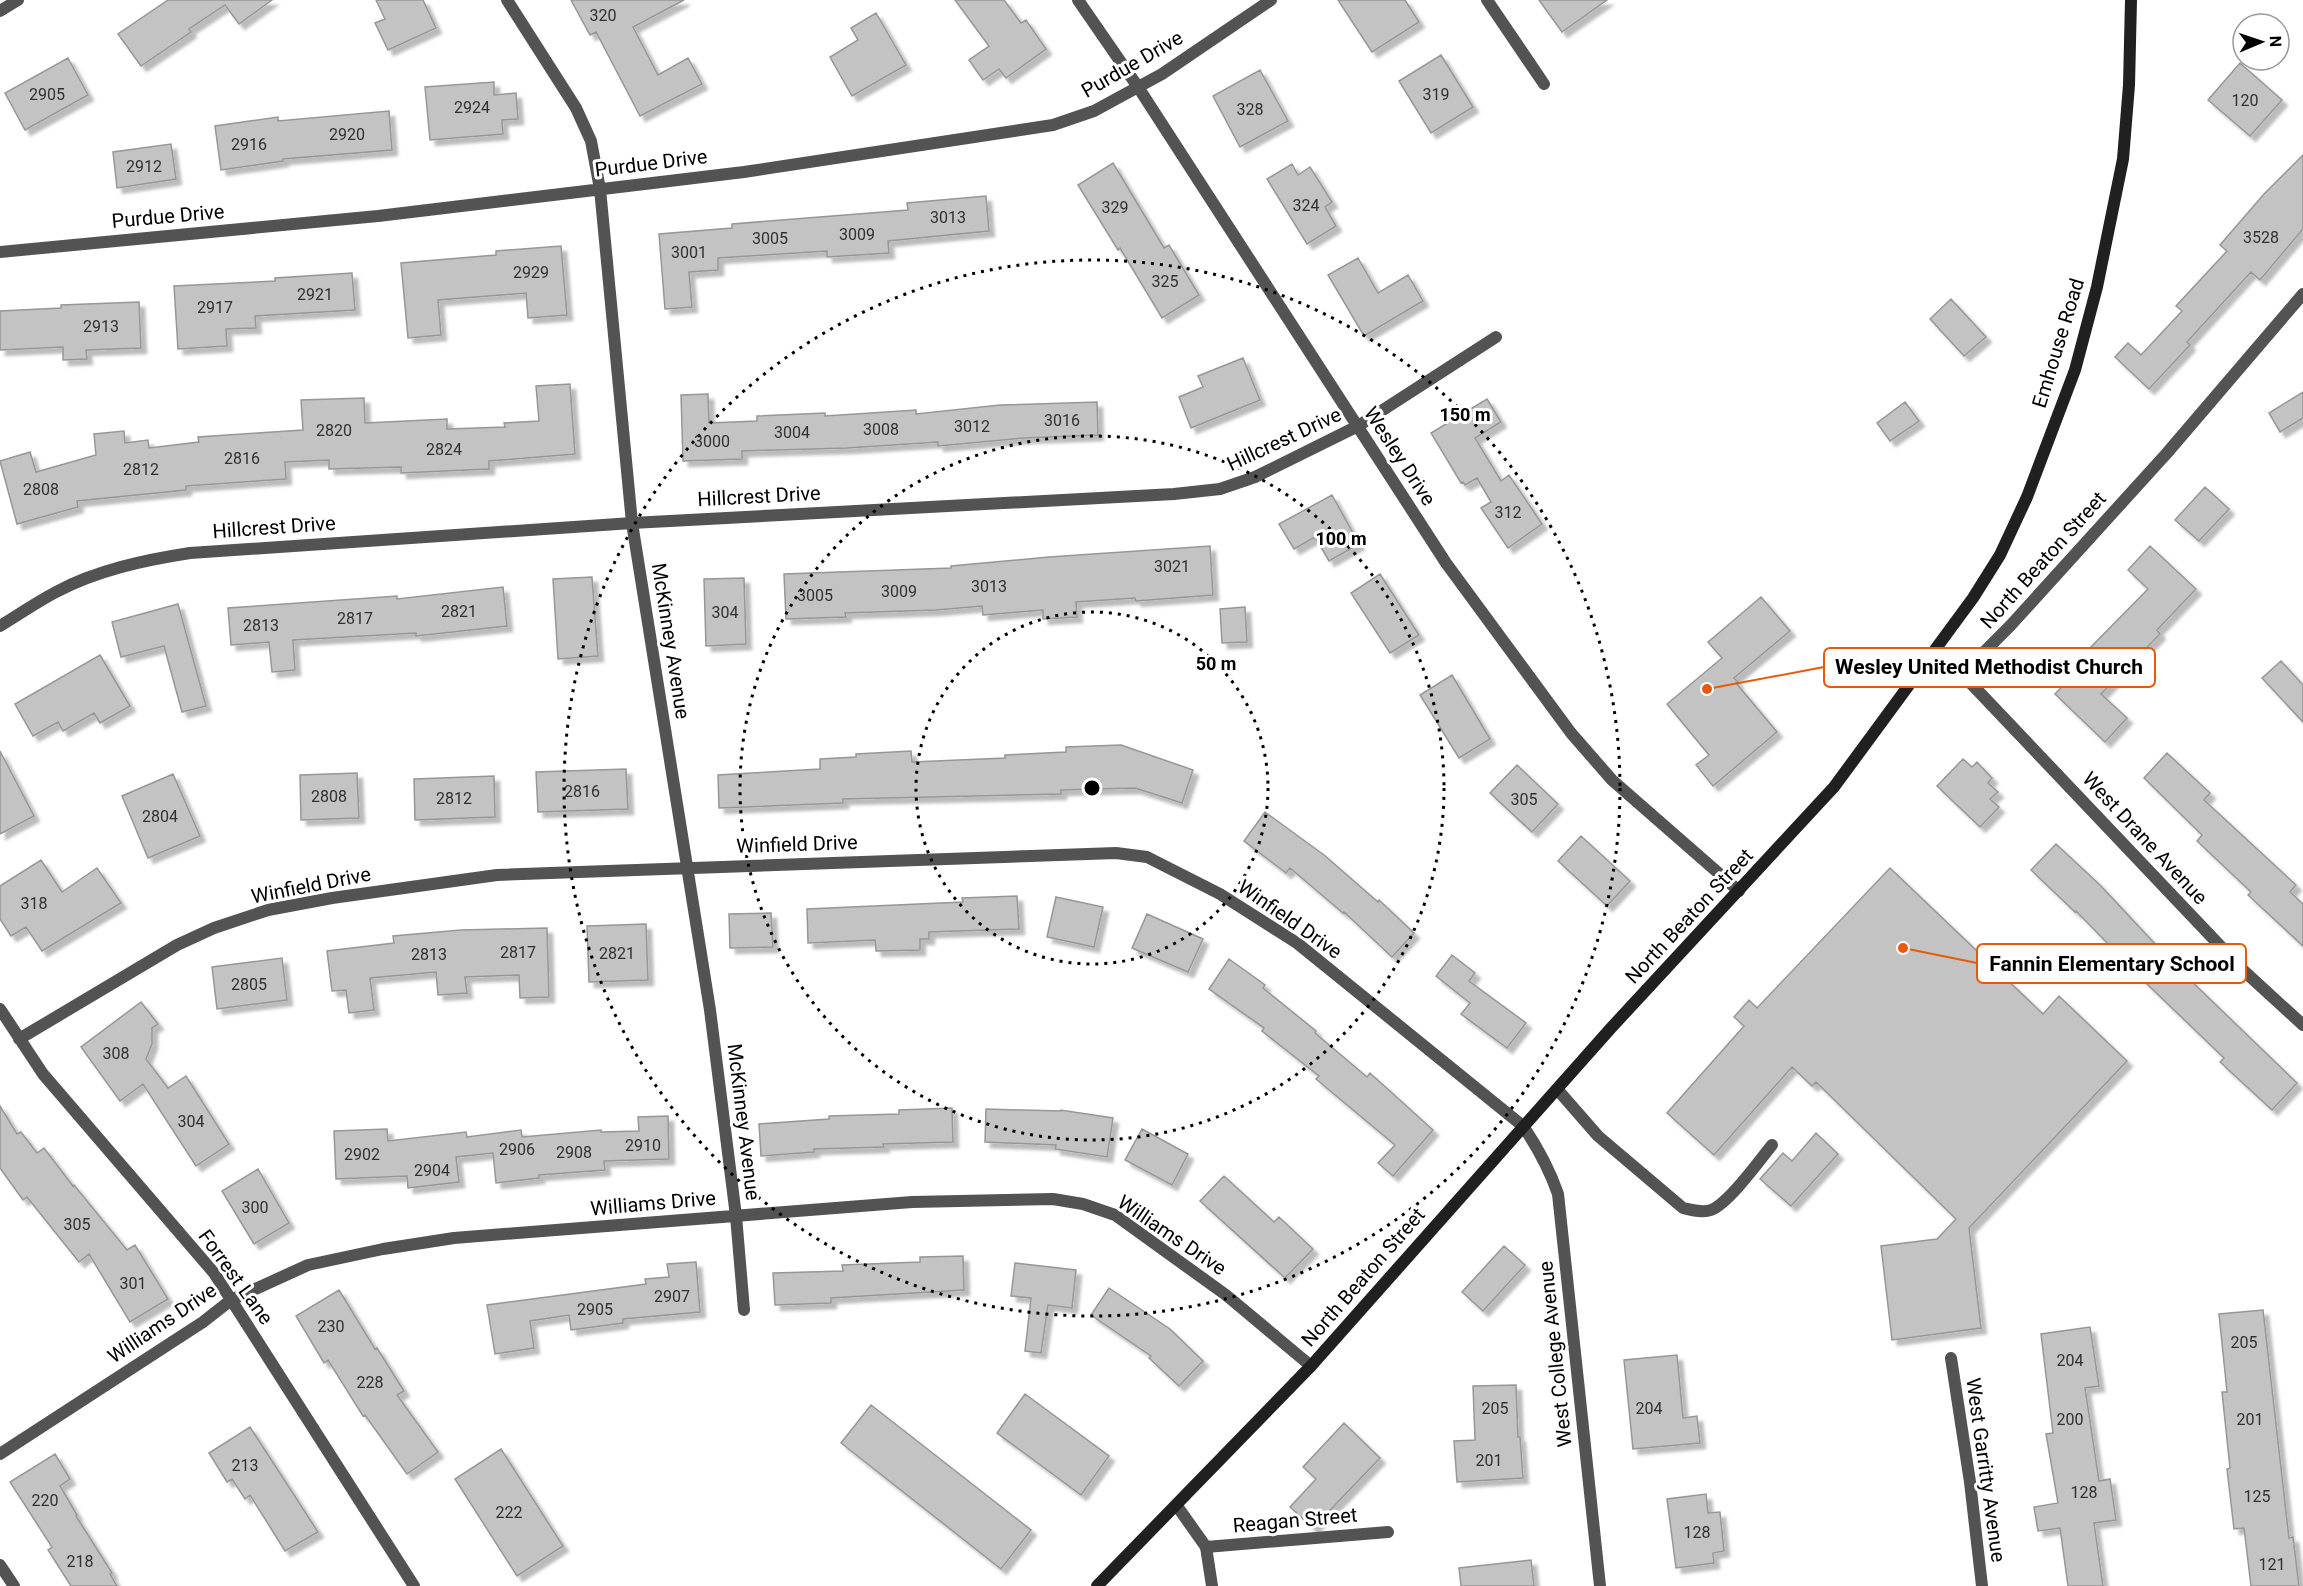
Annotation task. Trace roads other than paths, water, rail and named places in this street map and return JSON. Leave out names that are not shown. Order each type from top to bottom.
[{"type":"main road","name":"Emhouse Road","points":[[1924,666],[1973,598],[2000,555],[2027,497],[2075,370],[2097,287],[2123,159],[2129,85],[2131,0]]},
{"type":"main road","name":"North Beaton Street","points":[[1097,1586],[1311,1366],[1523,1126],[1834,787],[1924,666]]},
{"type":"street","points":[[0,11],[18,0]]},
{"type":"street","name":"McKinney Avenue","points":[[507,0],[576,108],[591,141],[600,189],[632,523],[710,1010],[736,1216],[744,1310]]},
{"type":"street","name":"Wesley Drive","points":[[1078,0],[1138,87],[1446,563],[1571,733],[1612,780],[1739,891]]},
{"type":"street","name":"Purdue Drive","points":[[0,252],[378,216],[744,172],[1053,125],[1094,111],[1162,74],[1271,0]]},
{"type":"street","points":[[1487,0],[1544,84]]},
{"type":"street","name":"North Beaton Street","points":[[1962,674],[2010,627],[2159,462],[2303,294]]},
{"type":"street","name":"Hillcrest Drive","points":[[0,626],[56,591],[95,575],[146,560],[179,555],[632,523],[1174,494],[1220,489],[1255,477],[1358,426],[1496,337]]},
{"type":"street","points":[[1924,666],[1962,674]]},
{"type":"street","name":"West Drane Avenue","points":[[1962,674],[2244,971],[2303,1025]]},
{"type":"street","name":"Winfield Drive","points":[[20,1039],[177,945],[214,928],[268,910],[332,898],[497,875],[1116,853],[1147,857],[1220,894],[1297,943],[1523,1126]]},
{"type":"street","name":"Forrest Lane","points":[[0,1009],[43,1074],[214,1273],[414,1586]]},
{"type":"street","points":[[1557,1089],[1598,1136],[1683,1208],[1696,1211],[1711,1210],[1726,1199],[1772,1145]]},
{"type":"street","name":"West College Avenue","points":[[1523,1126],[1550,1170],[1558,1194],[1600,1586]]},
{"type":"street","name":"Williams Drive","points":[[0,1454],[203,1322],[231,1300],[308,1265],[383,1249],[454,1238],[912,1202],[1053,1199],[1083,1204],[1115,1215],[1226,1295],[1311,1366]]},
{"type":"street","name":"West Garritty Avenue","points":[[1951,1358],[1970,1482],[1982,1586]]},
{"type":"street","points":[[1177,1506],[1206,1547],[1212,1586]]},
{"type":"street","name":"Reagan Street","points":[[1206,1547],[1388,1532]]},
{"type":"street","points":[[0,1565],[14,1586]]},
{"type":"place","name":"Wesley United Methodist Church","points":[[1707,689]]},
{"type":"place","name":"Fannin Elementary School","points":[[1903,948]]}]
